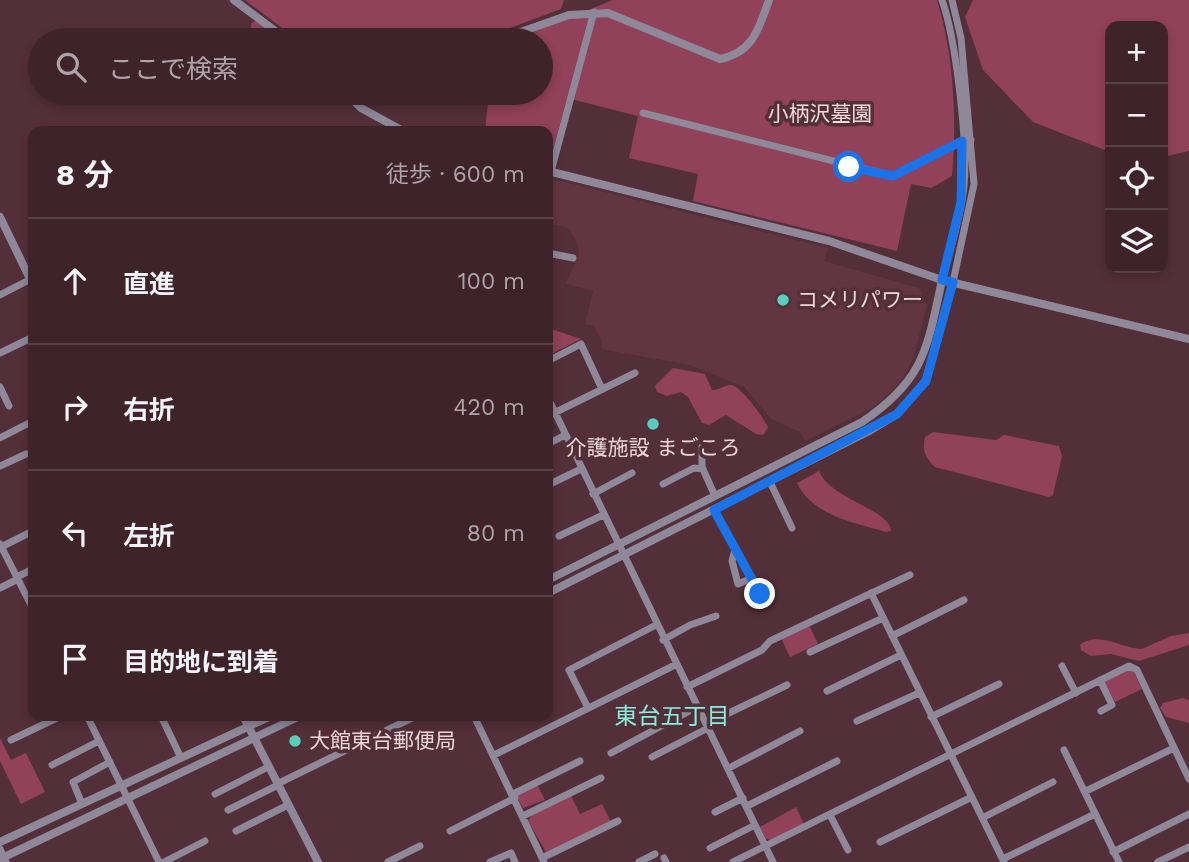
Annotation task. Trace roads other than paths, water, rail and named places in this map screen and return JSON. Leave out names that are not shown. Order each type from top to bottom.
[{"type":"street","points":[[234,0],[271,28]]},
{"type":"street","points":[[527,28],[547,20],[594,12],[626,19],[709,57],[720,58],[734,56],[746,49],[755,38],[769,0]]},
{"type":"street","points":[[553,578],[862,422],[892,401],[917,372],[961,202],[962,141],[952,38],[942,0]]},
{"type":"street","points":[[553,590],[869,431],[897,414],[916,396],[926,381],[953,282],[973,193],[961,38],[952,0]]},
{"type":"street","points":[[553,157],[594,12]]},
{"type":"street","points":[[358,105],[394,126]]},
{"type":"street","points":[[643,113],[893,176],[962,141],[971,140]]},
{"type":"street","points":[[553,172],[829,241],[942,280],[1189,339]]},
{"type":"street","points":[[0,217],[28,274]]},
{"type":"street","points":[[553,254],[573,258]]},
{"type":"street","points":[[0,295],[28,284]]},
{"type":"street","points":[[0,354],[28,340]]},
{"type":"street","points":[[553,358],[581,344],[602,389]]},
{"type":"street","points":[[553,413],[635,373]]},
{"type":"street","points":[[0,387],[9,406]]},
{"type":"street","points":[[553,417],[565,435],[773,862]]},
{"type":"street","points":[[0,438],[28,424]]},
{"type":"street","points":[[553,441],[565,435]]},
{"type":"street","points":[[702,447],[703,470],[715,496]]},
{"type":"street","points":[[0,466],[26,454]]},
{"type":"street","points":[[663,484],[694,468],[703,470]]},
{"type":"street","points":[[553,483],[581,469]]},
{"type":"street","points":[[593,494],[632,473]]},
{"type":"street","points":[[770,482],[792,528]]},
{"type":"street","points":[[714,510],[760,594]]},
{"type":"street","points":[[559,536],[603,514]]},
{"type":"street","points":[[28,533],[1,545],[28,594]]},
{"type":"street","points":[[735,550],[732,561],[738,584],[752,578]]},
{"type":"street","points":[[0,588],[28,572]]},
{"type":"street","points":[[687,687],[762,650],[771,641],[910,575]]},
{"type":"street","points":[[871,593],[1003,861],[1095,814]]},
{"type":"street","points":[[891,636],[964,600]]},
{"type":"street","points":[[663,640],[691,625],[716,617]]},
{"type":"street","points":[[810,652],[883,618]]},
{"type":"street","points":[[588,708],[569,670],[656,625]]},
{"type":"street","points":[[827,691],[901,655]]},
{"type":"street","points":[[494,755],[675,665]]},
{"type":"street","points":[[1062,666],[1076,693]]},
{"type":"street","points":[[733,862],[1129,666],[1137,670],[1189,779]]},
{"type":"street","points":[[1100,680],[1112,705],[1101,711]]},
{"type":"street","points":[[931,717],[999,684]]},
{"type":"street","points":[[652,757],[786,685]]},
{"type":"street","points":[[858,721],[919,692]]},
{"type":"street","points":[[611,753],[697,707]]},
{"type":"street","points":[[10,740],[50,721]]},
{"type":"street","points":[[89,721],[162,862],[205,841]]},
{"type":"street","points":[[163,721],[181,758]]},
{"type":"street","points":[[245,721],[318,862]]},
{"type":"street","points":[[0,842],[261,721]]},
{"type":"street","points":[[0,849],[4,860],[290,721]]},
{"type":"street","points":[[228,810],[406,721]]},
{"type":"street","points":[[477,721],[543,860],[618,821]]},
{"type":"street","points":[[729,768],[800,731]]},
{"type":"street","points":[[52,765],[99,741]]},
{"type":"street","points":[[1086,791],[1174,748]]},
{"type":"street","points":[[1064,750],[1119,862]]},
{"type":"street","points":[[450,831],[580,761]]},
{"type":"street","points":[[715,813],[837,761]]},
{"type":"street","points":[[82,804],[73,782],[110,762]]},
{"type":"street","points":[[215,794],[268,767]]},
{"type":"street","points":[[523,816],[601,778]]},
{"type":"street","points":[[982,818],[1054,782]]},
{"type":"street","points":[[880,842],[972,797]]},
{"type":"street","points":[[236,831],[288,805]]},
{"type":"street","points":[[830,814],[848,850]]},
{"type":"street","points":[[1113,852],[1189,814]]},
{"type":"street","points":[[710,848],[755,825]]},
{"type":"street","points":[[388,862],[420,846]]},
{"type":"street","points":[[1158,862],[1189,847]]},
{"type":"street","points":[[490,862],[511,853],[515,862]]},
{"type":"street","points":[[639,862],[655,854]]},
{"type":"place","name":"コメリパワー","points":[[783,300]]},
{"type":"place","name":"介護施設 まごころ","points":[[653,424]]},
{"type":"place","name":"大館東台郵便局","points":[[295,741]]},
{"type":"district","name":"東台五丁目","points":[[672,716]]},
{"type":"park label","name":"小柄沢墓園","points":[[820,114]]}]
